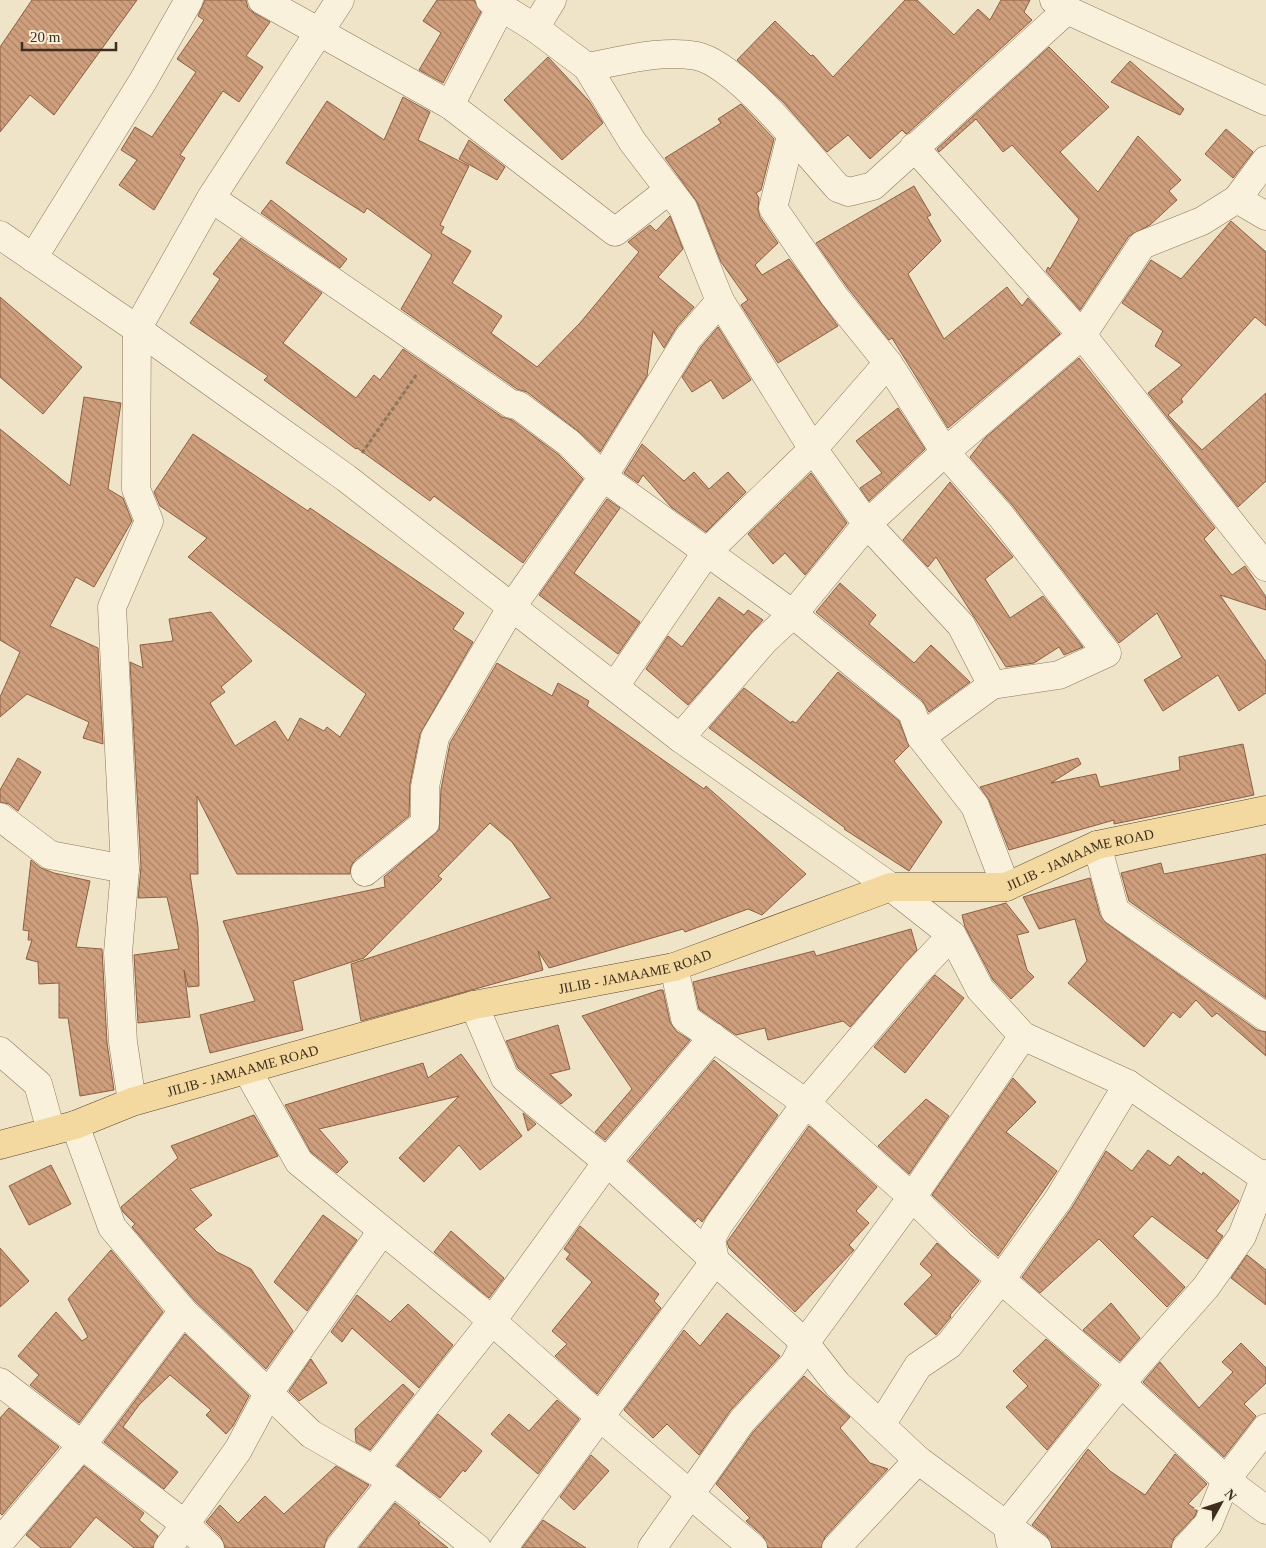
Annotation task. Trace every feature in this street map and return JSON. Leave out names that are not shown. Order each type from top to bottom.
[{"type":"main road","name":"JILIB - JAMAAME ROAD","points":[[0,1145],[63,1128],[132,1102],[474,1005],[674,967],[891,887],[1006,887],[1097,844],[1266,810]]},
{"type":"street","points":[[33,258],[143,81],[190,0]]},
{"type":"street","points":[[262,0],[319,30],[450,105],[616,232],[669,190]]},
{"type":"street","points":[[132,1102],[123,1042],[118,953],[125,869],[112,607],[149,521],[136,489],[137,329],[211,198],[340,0]]},
{"type":"street","points":[[535,28],[552,0]]},
{"type":"street","points":[[450,105],[495,4],[535,28],[587,67],[632,142],[683,208],[720,301],[813,449],[867,524],[961,625],[992,685]]},
{"type":"street","points":[[587,67],[648,56],[698,56],[717,65],[739,80],[838,188],[849,192],[873,186],[914,147],[988,83],[1060,5],[1266,101]]},
{"type":"street","points":[[791,136],[773,208],[834,296],[888,363],[945,452],[1001,516],[1107,652],[1059,675],[992,685],[921,737]]},
{"type":"street","points":[[914,147],[1082,335],[1266,567]]},
{"type":"street","points":[[680,738],[764,641],[793,614],[867,524],[945,452],[1082,335],[1142,245],[1202,221],[1237,199],[1266,160]]},
{"type":"street","points":[[211,198],[511,404],[518,404],[569,443],[603,477],[793,614],[912,712],[921,737],[975,806],[1006,887]]},
{"type":"street","points":[[1237,199],[1266,216]]},
{"type":"street","points":[[0,235],[137,329],[346,478],[680,738],[891,887],[952,935],[980,989],[1023,1036],[1128,1084],[1265,1177],[1242,1236],[1206,1287],[1121,1383],[1009,1536]]},
{"type":"street","points":[[366,872],[425,823],[425,787],[434,737],[511,608],[603,477],[688,338],[720,301]]},
{"type":"street","points":[[615,686],[706,553],[813,449],[888,363]]},
{"type":"street","points":[[0,817],[50,855],[125,869]]},
{"type":"street","points":[[1097,844],[1116,911],[1266,1017]]},
{"type":"street","points":[[503,1548],[715,1261],[711,1240],[719,1224],[806,1103],[909,982],[952,935]]},
{"type":"street","points":[[674,967],[685,1018],[806,1103],[912,1197],[961,1245],[1121,1383],[1226,1480],[1266,1510]]},
{"type":"street","points":[[474,1005],[505,1078],[607,1162],[805,1343],[837,1384],[918,1460],[1009,1536],[1037,1548]]},
{"type":"street","points":[[652,1548],[742,1421],[794,1364],[805,1343],[912,1197],[1023,1036]]},
{"type":"street","points":[[339,1548],[384,1476],[492,1321],[607,1162],[712,1037]]},
{"type":"street","points":[[0,1050],[38,1084],[63,1128],[112,1227],[183,1311],[311,1434],[384,1476],[477,1548]]},
{"type":"street","points":[[247,1070],[299,1162],[492,1321],[600,1417],[753,1548]]},
{"type":"street","points":[[880,1425],[918,1366],[949,1345],[1001,1279],[1058,1200],[1128,1084]]},
{"type":"street","points":[[168,1548],[238,1450],[268,1394],[382,1232]]},
{"type":"street","points":[[0,1542],[82,1445],[183,1311]]},
{"type":"street","points":[[0,1382],[186,1525],[210,1548]]},
{"type":"street","points":[[1186,1548],[1208,1524],[1226,1480],[1266,1428]]},
{"type":"street","points":[[836,1548],[918,1460]]},
{"type":"path","points":[[346,478],[433,351]]},
{"type":"building","points":[[32,0],[137,0],[54,115],[30,95],[0,132],[0,47]]},
{"type":"building","points":[[205,0],[246,0],[248,8],[270,22],[246,56],[263,67],[239,102],[223,91],[180,155],[185,158],[154,210],[119,185],[137,160],[121,150],[135,127],[152,137],[196,72],[177,59],[204,20],[198,16]]},
{"type":"building","points":[[437,0],[474,0],[481,12],[443,83],[419,70],[441,33],[423,21]]},
{"type":"building","points":[[905,0],[917,0],[954,35],[978,9],[990,20],[1001,0],[1030,0],[1024,12],[1032,20],[908,133],[906,134],[902,130],[870,159],[848,135],[827,152],[783,102],[737,60],[775,21],[811,56],[813,55],[833,77]]},
{"type":"building","points":[[1049,47],[1109,107],[1060,152],[1098,192],[1138,136],[1181,180],[1169,191],[1177,200],[1150,225],[1129,236],[1080,310],[1046,271],[1048,267],[1050,269],[1079,219],[1012,145],[1003,152],[976,119],[939,152],[937,149]]},
{"type":"building","points":[[548,57],[589,101],[603,123],[562,160],[504,100]]},
{"type":"building","points":[[1130,61],[1184,109],[1180,115],[1111,82]]},
{"type":"building","points":[[403,97],[430,112],[418,140],[469,166],[440,225],[444,227],[441,233],[471,251],[452,283],[502,316],[491,333],[537,367],[580,323],[639,252],[628,242],[650,225],[656,231],[670,216],[683,249],[658,277],[694,307],[676,328],[664,348],[653,331],[647,376],[600,452],[578,431],[527,392],[517,389],[401,309],[432,255],[367,208],[364,213],[286,163],[327,101],[384,140]]},
{"type":"building","points":[[741,104],[774,139],[761,190],[756,193],[759,198],[758,210],[760,217],[778,243],[755,265],[762,275],[789,259],[838,326],[778,363],[741,305],[748,300],[721,262],[697,202],[665,158],[721,123],[718,119]]},
{"type":"building","points":[[1226,129],[1253,152],[1233,178],[1205,154]]},
{"type":"building","points":[[469,140],[505,167],[497,180],[459,159]]},
{"type":"building","points":[[914,186],[931,215],[927,217],[941,241],[908,274],[944,339],[1007,287],[1022,306],[1028,298],[1060,334],[948,428],[892,338],[889,340],[847,287],[816,243]]},
{"type":"building","points":[[271,200],[347,259],[340,268],[261,213]]},
{"type":"building","points":[[1231,221],[1266,252],[1266,326],[1255,317],[1181,399],[1183,402],[1168,415],[1202,450],[1266,393],[1266,481],[1238,507],[1148,393],[1182,365],[1155,346],[1163,331],[1122,303],[1151,260],[1181,279]]},
{"type":"building","points":[[241,238],[322,293],[283,343],[356,398],[374,375],[380,380],[403,349],[502,417],[512,420],[559,455],[583,479],[523,563],[434,496],[430,501],[356,449],[264,380],[268,376],[190,323],[220,279],[213,274]]},
{"type":"building","points":[[0,297],[82,367],[43,414],[0,377]]},
{"type":"building","points":[[718,327],[751,380],[723,399],[711,380],[692,392],[682,377],[701,347]]},
{"type":"building","points":[[1079,358],[1215,528],[1204,539],[1232,575],[1245,566],[1266,597],[1266,610],[1220,595],[1266,662],[1266,693],[1239,711],[1218,675],[1163,711],[1144,680],[1182,657],[1157,613],[1119,643],[1013,506],[970,457],[985,438]]},
{"type":"building","points":[[84,397],[121,403],[108,489],[123,498],[132,521],[94,587],[76,577],[50,626],[98,648],[103,744],[83,738],[89,722],[27,694],[0,717],[0,697],[20,652],[0,640],[0,429],[70,486]]},
{"type":"building","points":[[898,408],[925,449],[869,501],[860,488],[882,473],[856,441]]},
{"type":"building","points":[[193,434],[308,511],[310,508],[464,613],[453,629],[473,642],[420,734],[410,784],[409,816],[355,860],[351,866],[350,874],[237,874],[197,796],[198,874],[190,874],[198,927],[199,986],[188,987],[184,970],[190,1017],[138,1023],[134,955],[179,949],[167,897],[138,898],[141,868],[130,662],[143,668],[140,645],[173,641],[169,619],[211,612],[252,661],[221,687],[225,692],[210,703],[235,746],[275,721],[288,741],[300,718],[324,731],[327,727],[340,737],[366,694],[188,557],[207,538],[160,506],[154,492]]},
{"type":"building","points":[[642,444],[684,481],[694,472],[709,489],[728,472],[746,492],[706,532],[671,507],[643,475],[638,483],[624,473]]},
{"type":"building","points":[[811,473],[847,523],[805,575],[785,553],[773,564],[748,534]]},
{"type":"building","points":[[950,482],[1013,557],[985,579],[1010,618],[1043,596],[1083,647],[1064,655],[1059,647],[1034,663],[1006,667],[936,557],[928,567],[903,540]]},
{"type":"building","points":[[607,499],[620,508],[574,573],[640,622],[618,654],[539,595]]},
{"type":"building","points":[[840,583],[876,615],[869,624],[914,663],[931,645],[970,682],[929,712],[922,700],[816,612]]},
{"type":"building","points":[[719,597],[744,615],[748,610],[763,620],[688,705],[646,669],[668,636],[682,647]]},
{"type":"building","points":[[497,663],[552,696],[558,683],[589,701],[587,706],[704,789],[706,786],[806,874],[762,915],[748,909],[685,932],[683,929],[549,968],[538,951],[543,970],[361,1021],[351,964],[551,898],[512,842],[490,823],[438,876],[442,879],[364,958],[293,981],[303,1030],[210,1053],[200,1015],[255,1001],[223,921],[385,887],[384,877],[439,830],[441,789],[450,743]]},
{"type":"building","points":[[838,672],[899,721],[909,746],[894,761],[942,822],[909,871],[844,829],[709,728],[744,688],[791,723],[792,721],[796,723]]},
{"type":"building","points":[[1243,744],[1254,795],[1114,824],[1114,820],[1009,850],[989,800],[980,787],[1078,758],[1081,764],[1051,783],[1096,774],[1100,787],[1180,770],[1179,757]]},
{"type":"building","points":[[18,758],[41,772],[18,811],[9,804],[0,802],[0,790]]},
{"type":"building","points":[[1266,854],[1266,998],[1129,901],[1121,873],[1161,863],[1164,874]]},
{"type":"building","points":[[31,860],[41,868],[54,873],[90,881],[76,947],[102,949],[107,1043],[114,1090],[80,1096],[68,1018],[59,1018],[59,983],[39,984],[38,962],[26,959],[32,940],[28,940],[29,931],[23,930]]},
{"type":"building","points":[[1090,878],[1100,915],[1106,923],[1257,1030],[1266,1032],[1266,1056],[1217,1013],[1212,1017],[1196,1000],[1180,1018],[1173,1012],[1144,1047],[1068,983],[1087,961],[1075,919],[1039,929],[1023,897]]},
{"type":"building","points":[[1006,903],[1029,932],[1017,935],[1027,970],[1034,977],[1011,999],[993,980],[965,927],[962,915]]},
{"type":"building","points":[[911,929],[917,950],[850,1027],[843,1021],[768,1040],[765,1028],[736,1035],[699,1009],[693,982],[814,951],[816,956]]},
{"type":"building","points":[[935,975],[964,998],[905,1073],[874,1047]]},
{"type":"building","points":[[663,990],[670,1022],[676,1031],[690,1040],[605,1140],[595,1132],[632,1089],[582,1016]]},
{"type":"building","points":[[558,1025],[570,1069],[550,1074],[572,1095],[561,1104],[518,1068],[506,1041]]},
{"type":"building","points":[[461,1054],[522,1136],[480,1170],[459,1145],[424,1182],[399,1158],[459,1096],[319,1129],[348,1162],[337,1173],[311,1152],[285,1105],[423,1063],[428,1078]]},
{"type":"building","points":[[714,1060],[778,1115],[702,1222],[698,1218],[695,1222],[629,1161]]},
{"type":"building","points":[[1013,1078],[1036,1102],[1006,1132],[1057,1171],[998,1256],[932,1195]]},
{"type":"building","points":[[926,1099],[949,1116],[909,1174],[878,1146]]},
{"type":"building","points":[[523,1113],[536,1124],[528,1131]]},
{"type":"building","points":[[254,1115],[278,1156],[190,1189],[212,1215],[194,1229],[217,1252],[251,1269],[293,1331],[266,1369],[194,1300],[132,1227],[135,1224],[123,1212],[121,1207],[178,1158],[171,1146]]},
{"type":"building","points":[[809,1126],[877,1187],[856,1211],[869,1223],[849,1245],[854,1250],[795,1312],[729,1248],[727,1242]]},
{"type":"building","points":[[1148,1150],[1170,1166],[1178,1156],[1202,1175],[1203,1172],[1239,1201],[1216,1231],[1223,1236],[1207,1259],[1152,1216],[1133,1236],[1185,1287],[1167,1307],[1099,1239],[1040,1293],[1022,1277],[1071,1209],[1106,1151],[1132,1171]]},
{"type":"building","points":[[51,1165],[71,1204],[29,1225],[9,1186]]},
{"type":"building","points":[[323,1215],[357,1240],[307,1311],[274,1282]]},
{"type":"building","points":[[580,1226],[659,1294],[654,1301],[661,1308],[597,1394],[555,1356],[567,1344],[552,1331],[592,1282],[566,1259],[570,1254],[564,1249]]},
{"type":"building","points":[[451,1231],[504,1278],[489,1298],[434,1252]]},
{"type":"building","points":[[937,1243],[979,1281],[950,1315],[951,1317],[936,1335],[904,1304],[932,1275],[920,1264]]},
{"type":"building","points":[[0,1248],[29,1281],[0,1307]]},
{"type":"building","points":[[111,1250],[163,1312],[79,1423],[30,1385],[39,1375],[18,1356],[56,1312],[82,1341],[88,1337],[68,1299]]},
{"type":"building","points":[[1247,1255],[1266,1270],[1266,1305],[1231,1278]]},
{"type":"building","points":[[357,1295],[390,1322],[408,1304],[453,1345],[419,1388],[352,1328],[342,1342],[331,1332]]},
{"type":"building","points":[[1111,1303],[1140,1338],[1120,1361],[1083,1330]]},
{"type":"building","points":[[727,1313],[780,1356],[730,1411],[699,1455],[667,1424],[653,1438],[624,1410],[684,1330],[700,1346]]},
{"type":"building","points":[[185,1334],[249,1396],[233,1426],[226,1434],[206,1415],[211,1410],[170,1375],[139,1405],[123,1427],[178,1472],[164,1489],[104,1442]]},
{"type":"building","points":[[1046,1339],[1099,1385],[1047,1450],[1006,1407],[1028,1386],[1013,1371]]},
{"type":"building","points":[[1241,1343],[1266,1368],[1266,1383],[1244,1404],[1256,1416],[1224,1457],[1143,1382],[1160,1362],[1199,1408],[1233,1372],[1222,1362]]},
{"type":"building","points":[[311,1359],[327,1383],[299,1401],[289,1391]]},
{"type":"building","points":[[804,1376],[850,1417],[840,1428],[870,1463],[888,1469],[825,1537],[821,1548],[768,1548],[763,1536],[746,1521],[750,1518],[716,1484],[754,1431]]},
{"type":"building","points":[[403,1384],[414,1394],[370,1450],[356,1442],[355,1429]]},
{"type":"building","points":[[557,1400],[579,1419],[538,1474],[491,1434],[509,1414],[529,1431]]},
{"type":"building","points":[[9,1408],[59,1447],[2,1515],[0,1513],[0,1418]]},
{"type":"building","points":[[438,1414],[482,1451],[465,1472],[463,1470],[440,1498],[397,1466]]},
{"type":"building","points":[[1088,1449],[1110,1471],[1145,1495],[1175,1454],[1207,1484],[1188,1504],[1197,1510],[1195,1516],[1174,1538],[1171,1548],[1052,1548],[1047,1536],[1032,1525]]},
{"type":"building","points":[[591,1455],[609,1471],[574,1510],[560,1497]]},
{"type":"building","points":[[84,1466],[144,1513],[139,1520],[158,1536],[153,1548],[134,1548],[96,1517],[70,1548],[41,1548],[26,1535]]},
{"type":"building","points":[[336,1466],[369,1485],[327,1538],[324,1548],[225,1548],[221,1537],[206,1522],[220,1505],[238,1523],[265,1496],[284,1514]]},
{"type":"building","points":[[395,1503],[420,1523],[418,1524],[448,1548],[359,1548]]},
{"type":"building","points":[[543,1520],[586,1548],[522,1548]]}]
